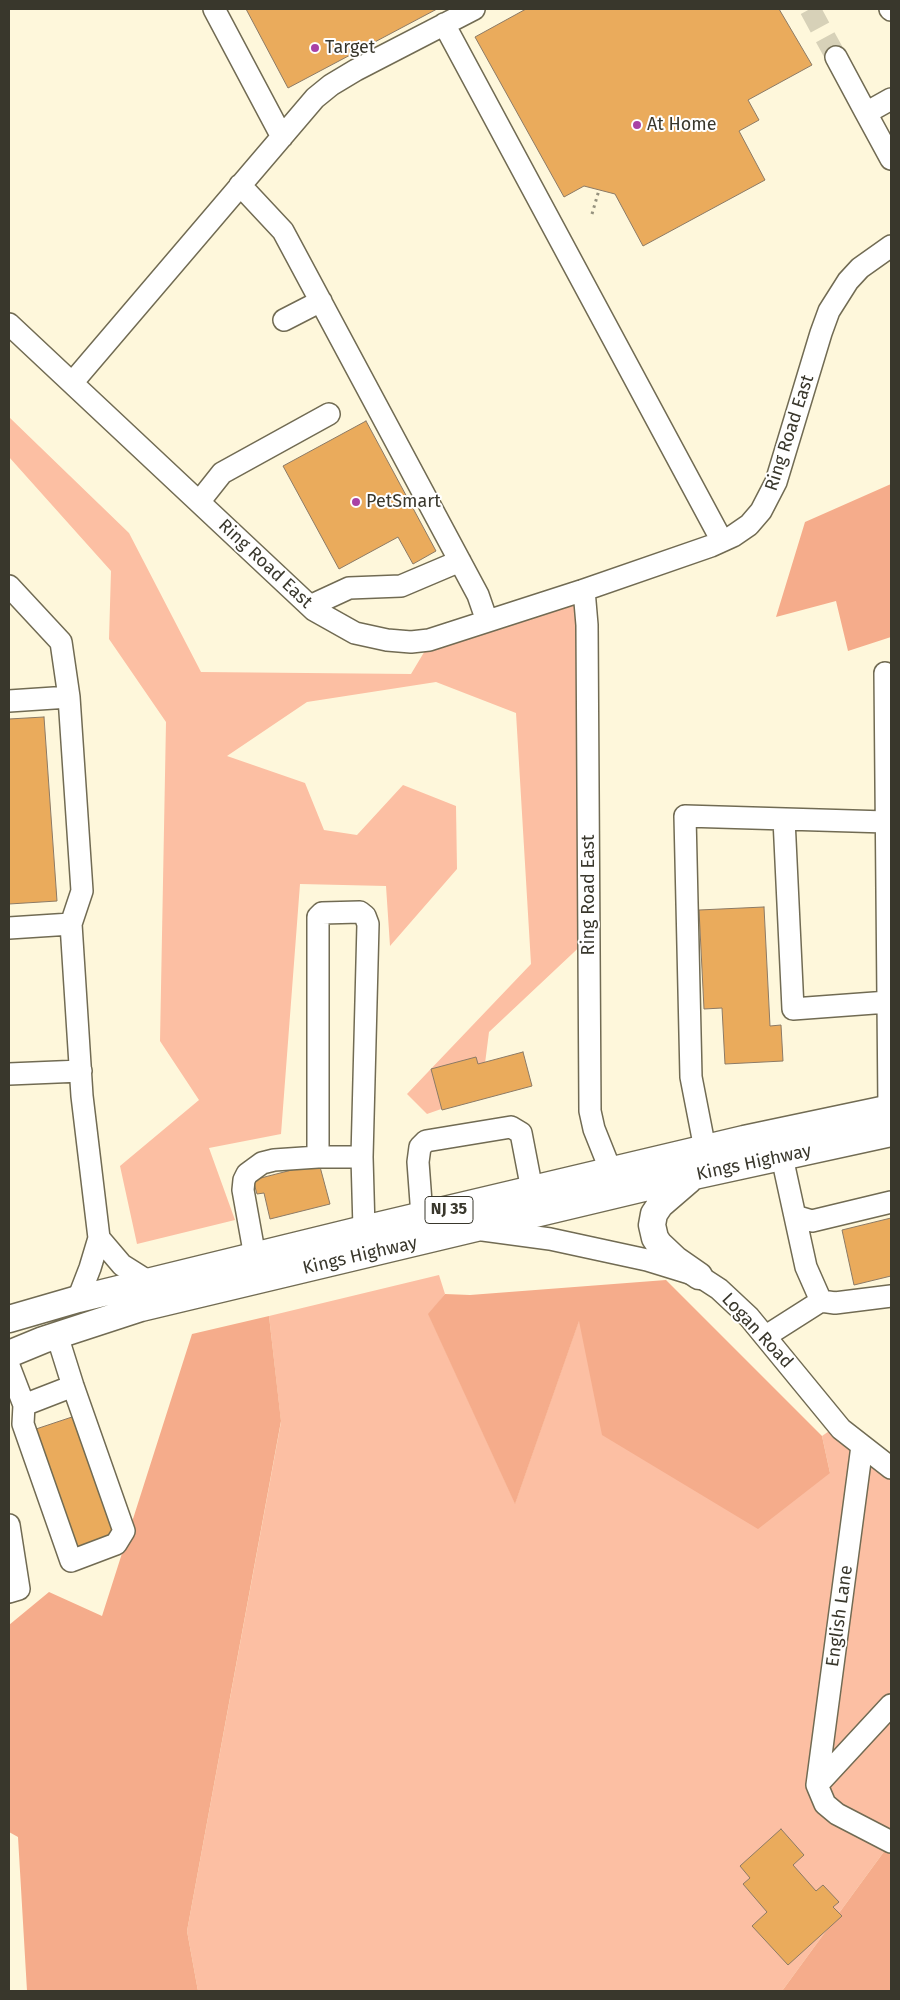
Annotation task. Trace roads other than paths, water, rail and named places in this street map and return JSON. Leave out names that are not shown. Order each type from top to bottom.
[{"type":"main road","name":"Kings Highway","points":[[9,1354],[57,1335],[141,1308],[471,1229],[615,1183],[705,1149],[891,1117]]},
{"type":"main road","name":"Kings Highway","points":[[9,1319],[78,1299],[532,1190],[694,1176],[782,1157],[891,1117]]},
{"type":"main road","points":[[694,1176],[660,1205],[654,1214],[652,1225],[655,1238],[659,1244],[676,1260],[699,1276]]},
{"type":"street","points":[[214,9],[282,136]]},
{"type":"street","points":[[72,383],[315,98],[331,85],[356,70],[474,9]]},
{"type":"street","points":[[444,24],[722,541]]},
{"type":"street","points":[[836,57],[891,159]]},
{"type":"street","points":[[866,113],[891,99]]},
{"type":"street","points":[[240,185],[284,230],[478,595],[487,621]]},
{"type":"street","name":"Ring Road East","points":[[9,324],[310,606],[343,628],[367,637],[411,642],[429,640],[584,590],[722,541],[749,525],[761,511],[774,488],[821,333],[836,298],[860,268],[891,246]]},
{"type":"street","points":[[284,320],[321,301]]},
{"type":"street","points":[[199,502],[222,473],[329,414]]},
{"type":"street","points":[[310,606],[349,588],[401,586],[460,561]]},
{"type":"street","points":[[9,586],[60,642],[69,697],[82,891],[71,924],[80,1070],[100,1238],[78,1299]]},
{"type":"street","name":"Ring Road East","points":[[584,590],[587,625],[590,1111],[594,1129],[615,1183]]},
{"type":"street","points":[[885,674],[888,751],[886,822],[890,951],[888,1002],[891,1117]]},
{"type":"street","points":[[9,701],[69,697]]},
{"type":"street","points":[[705,1149],[691,1077],[685,816],[886,822]]},
{"type":"street","points":[[784,819],[793,1009],[888,1002]]},
{"type":"street","points":[[318,1157],[318,917],[322,913],[360,912],[365,916],[368,924],[362,1157],[364,1229]]},
{"type":"street","points":[[9,928],[71,924]]},
{"type":"street","points":[[9,1074],[80,1070]]},
{"type":"street","points":[[422,1216],[418,1162],[420,1147],[426,1141],[510,1127],[521,1133],[532,1190]]},
{"type":"street","points":[[255,1256],[244,1190],[246,1174],[262,1163],[274,1160],[362,1157]]},
{"type":"street","points":[[782,1157],[806,1268],[821,1301]]},
{"type":"street","points":[[795,1216],[812,1221],[891,1202]]},
{"type":"street","name":"Logan Road","points":[[471,1229],[550,1239],[647,1260],[699,1276],[719,1289],[749,1317],[841,1429],[891,1468]]},
{"type":"street","points":[[100,1238],[122,1266],[149,1282]]},
{"type":"street","points":[[766,1336],[821,1301],[835,1303],[891,1296]]},
{"type":"street","points":[[9,1366],[24,1405],[23,1424],[71,1561],[116,1544],[124,1531],[57,1335]]},
{"type":"street","points":[[24,1405],[73,1386]]},
{"type":"street","name":"English Lane","points":[[817,1785],[862,1446]]},
{"type":"street","points":[[9,1525],[19,1588],[9,1592]]},
{"type":"street","points":[[891,1705],[817,1785],[825,1804],[837,1814],[891,1842]]},
{"type":"tunnel","points":[[810,9],[836,57]]},
{"type":"place","name":"Target","points":[[315,48]]},
{"type":"place","name":"At Home","points":[[637,125]]},
{"type":"place","name":"PetSmart","points":[[356,502]]}]
